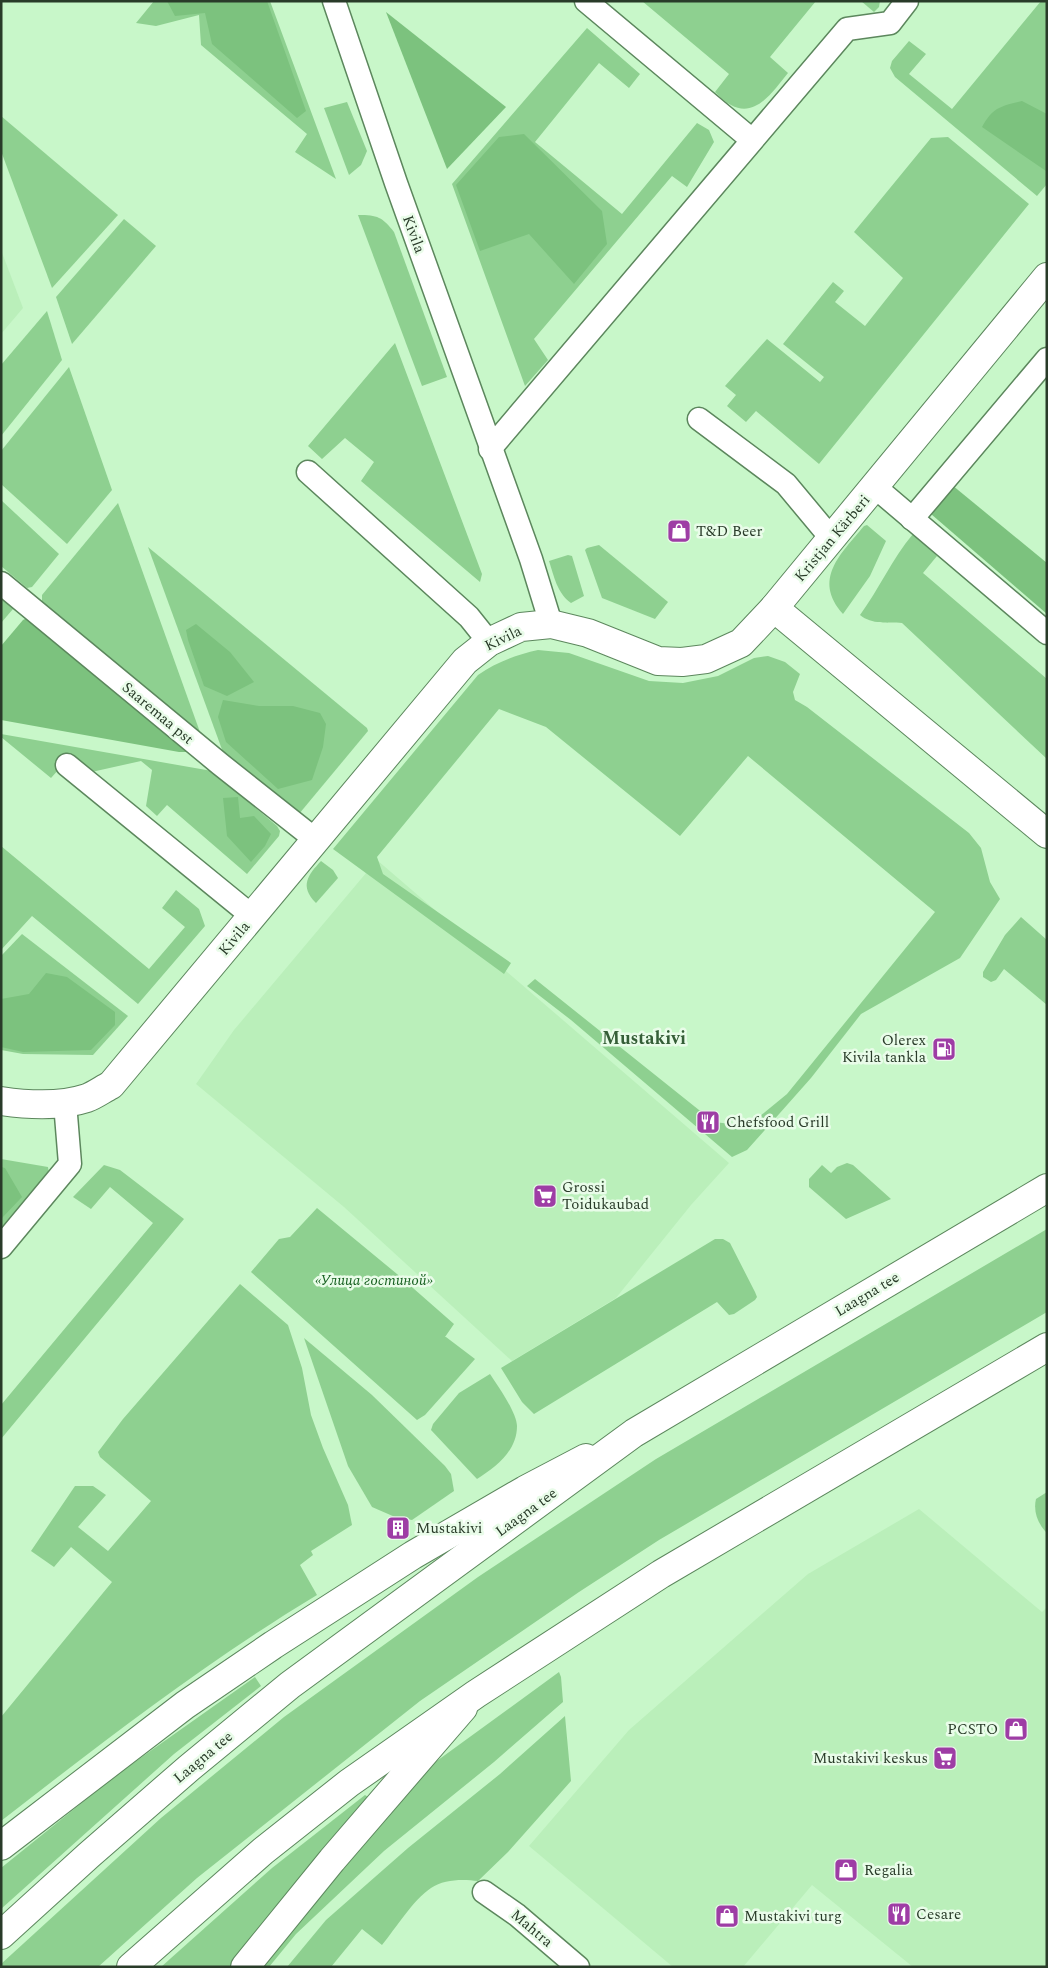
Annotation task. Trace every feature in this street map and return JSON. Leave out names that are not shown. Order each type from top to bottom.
[{"type":"main road","name":"Kristjan Kärberi","points":[[551,624],[588,633],[658,661],[682,662],[706,659],[741,643],[774,608],[875,487],[1047,276]]},
{"type":"main road","points":[[774,608],[1047,834]]},
{"type":"main road","name":"Kivila","points":[[1,1101],[21,1104],[65,1103],[87,1098],[110,1084],[465,661],[489,642],[521,627],[551,624]]},
{"type":"main road","name":"Laagna tee","points":[[1,1935],[182,1774],[290,1685],[634,1433],[1042,1189]]},
{"type":"main road","points":[[132,1967],[183,1919],[277,1840],[349,1783],[476,1694],[662,1574],[1047,1347]]},
{"type":"main road","points":[[1,1846],[185,1705],[273,1645],[413,1555],[525,1490],[634,1433]]},
{"type":"main road","points":[[245,1967],[332,1860],[476,1694]]},
{"type":"street","name":"Kivila","points":[[334,1],[396,183],[531,559],[551,624]]},
{"type":"street","points":[[586,1],[752,140]]},
{"type":"street","points":[[490,449],[847,29],[890,23],[907,1]]},
{"type":"street","points":[[912,519],[1047,359]]},
{"type":"street","points":[[699,419],[786,484],[831,538]]},
{"type":"street","points":[[308,472],[469,617],[489,642]]},
{"type":"street","points":[[875,487],[1047,634]]},
{"type":"street","name":"Saaremaa pst","points":[[1,583],[220,764],[316,840]]},
{"type":"street","points":[[67,765],[252,916]]},
{"type":"street","points":[[1,1247],[70,1164],[65,1103]]},
{"type":"street","name":"Mahtra","points":[[484,1892],[517,1915],[578,1967]]},
{"type":"shaded area","points":[[167,1],[267,1],[306,111],[297,118],[212,44],[205,13],[175,16]]},
{"type":"shaded area","points":[[386,12],[506,107],[447,169]]},
{"type":"shaded area","points":[[1022,101],[1047,114],[1046,171],[982,127],[990,115],[998,108]]},
{"type":"shaded area","points":[[524,134],[602,211],[607,244],[574,284],[529,234],[480,251],[456,185],[499,137]]},
{"type":"shaded area","points":[[1,250],[23,308],[1,334]]},
{"type":"shaded area","points":[[952,485],[1047,563],[1047,614],[931,514]]},
{"type":"shaded area","points":[[27,618],[190,752],[179,752],[1,720],[1,646],[23,620]]},
{"type":"shaded area","points":[[196,624],[230,652],[254,682],[227,696],[204,686],[186,630]]},
{"type":"shaded area","points":[[223,700],[259,706],[293,706],[320,713],[326,724],[323,747],[312,780],[278,789],[226,742],[218,717]]},
{"type":"shaded area","points":[[238,797],[240,818],[254,816],[271,834],[265,846],[251,862],[227,836],[223,798]]},
{"type":"shaded area","points":[[377,860],[729,1163],[691,1205],[616,1298],[512,1361],[344,1207],[196,1084],[234,1030]]},
{"type":"shaded area","points":[[46,973],[67,977],[115,1012],[115,1025],[91,1050],[23,1052],[1,1047],[1,999],[29,994]]},
{"type":"shaded area","points":[[1,1167],[5,1168],[22,1197],[1,1219]]},
{"type":"shaded area","points":[[919,1509],[1042,1612],[1047,1607],[1047,1967],[913,1967],[812,1885],[743,1967],[673,1967],[529,1846],[629,1730],[808,1574]]},
{"type":"green space","points":[[154,1],[270,1],[336,179],[295,152],[307,134],[201,45],[199,15],[156,26],[136,23]]},
{"type":"green space","points":[[642,1],[816,1],[770,57],[788,73],[764,101],[756,106],[740,108],[731,105],[715,92],[729,74]]},
{"type":"green space","points":[[861,1],[880,1],[879,7],[874,12]]},
{"type":"green space","points":[[1041,1],[1047,1],[1047,184],[1037,196],[895,77],[890,68],[892,61],[909,41],[926,54],[909,74],[952,109]]},
{"type":"green space","points":[[587,28],[640,74],[629,88],[599,63],[535,142],[622,214],[697,123],[709,130],[714,142],[687,187],[672,176],[534,339],[548,360],[525,386],[452,184]]},
{"type":"green space","points":[[347,102],[367,151],[361,165],[349,175],[324,108]]},
{"type":"green space","points":[[1,116],[118,215],[52,288],[1,151]]},
{"type":"green space","points":[[948,137],[1029,204],[819,464],[756,411],[746,422],[727,406],[736,395],[725,386],[767,339],[820,382],[824,377],[783,344],[833,282],[844,291],[835,302],[865,326],[903,278],[854,232],[931,138]]},
{"type":"green space","points":[[358,215],[379,218],[394,232],[447,377],[422,386]]},
{"type":"green space","points":[[124,219],[156,246],[72,344],[56,297]]},
{"type":"green space","points":[[47,311],[62,360],[1,436],[1,365]]},
{"type":"green space","points":[[395,343],[482,574],[480,582],[361,481],[374,462],[345,438],[322,459],[308,446]]},
{"type":"green space","points":[[69,367],[112,490],[67,544],[1,484],[1,451]]},
{"type":"green space","points":[[1,500],[59,554],[32,587],[27,588],[1,566]]},
{"type":"green space","points":[[118,503],[201,735],[42,603],[42,595]]},
{"type":"green space","points":[[867,525],[886,541],[870,576],[843,614],[834,601],[830,589],[830,578],[833,567],[839,557],[864,526]]},
{"type":"green space","points":[[913,534],[937,556],[923,573],[1047,679],[1047,759],[902,623],[875,622],[860,615]]},
{"type":"green space","points":[[599,545],[668,602],[655,619],[602,598],[585,550]]},
{"type":"green space","points":[[148,547],[367,728],[368,731],[299,814],[224,755]]},
{"type":"green space","points":[[568,555],[572,556],[584,596],[571,603],[559,589],[549,561]]},
{"type":"green space","points":[[1,596],[13,605],[13,609],[1,623]]},
{"type":"green space","points":[[538,650],[569,653],[649,681],[683,683],[718,676],[754,658],[768,656],[785,662],[800,674],[793,692],[795,700],[807,707],[969,833],[981,848],[990,882],[1000,899],[960,958],[861,1014],[811,1078],[747,1150],[732,1157],[571,1020],[527,986],[535,979],[714,1122],[748,1126],[787,1094],[935,912],[748,756],[680,836],[546,727],[499,709],[377,857],[383,874],[511,963],[504,974],[333,849],[478,675],[492,666]]},
{"type":"green space","points":[[1,734],[212,771],[277,826],[280,831],[279,836],[247,874],[167,805],[157,816],[146,806],[152,770],[141,761],[87,773],[68,759],[51,778],[1,737]]},
{"type":"green space","points":[[1,846],[149,969],[185,927],[162,908],[176,890],[199,909],[205,926],[138,1004],[32,916],[1,950]]},
{"type":"green space","points":[[321,861],[333,870],[338,878],[316,903],[308,891],[307,881],[312,871]]},
{"type":"green space","points":[[1021,917],[1047,940],[1047,1005],[1004,969],[996,980],[991,982],[983,977],[983,972],[1005,935]]},
{"type":"green space","points":[[22,934],[128,1016],[93,1055],[23,1054],[1,1050],[1,956]]},
{"type":"green space","points":[[1,1159],[48,1167],[49,1174],[1,1233]]},
{"type":"green space","points":[[847,1163],[853,1165],[891,1199],[846,1219],[809,1187],[809,1179],[822,1165],[831,1173],[837,1167]]},
{"type":"green space","points":[[104,1165],[120,1170],[184,1219],[1,1439],[1,1405],[153,1223],[110,1187],[91,1209],[73,1197]]},
{"type":"green space","name":"«Улица гостиной»","points":[[317,1208],[454,1324],[445,1337],[475,1359],[425,1415],[417,1420],[251,1272],[279,1239],[290,1237]]},
{"type":"green space","points":[[1047,1229],[1047,1312],[659,1540],[579,1592],[420,1701],[197,1878],[98,1967],[1,1967],[1,1964],[161,1818],[284,1717],[478,1577],[656,1459]]},
{"type":"green space","points":[[715,1239],[723,1239],[730,1243],[755,1292],[757,1297],[755,1300],[734,1314],[729,1315],[717,1302],[534,1414],[522,1402],[501,1368]]},
{"type":"green space","points":[[240,1284],[288,1325],[302,1368],[311,1415],[348,1505],[352,1525],[311,1551],[313,1555],[300,1565],[317,1595],[195,1675],[1,1821],[1,1717],[112,1582],[71,1547],[54,1567],[31,1551],[75,1486],[93,1486],[106,1495],[78,1527],[108,1551],[151,1501],[100,1457],[98,1452],[123,1419]]},
{"type":"green space","points":[[304,1338],[372,1395],[445,1466],[451,1474],[454,1491],[412,1520],[395,1517],[372,1507],[348,1466]]},
{"type":"green space","points":[[490,1374],[514,1414],[517,1426],[516,1435],[509,1451],[498,1464],[477,1479],[431,1430],[433,1424],[459,1393]]},
{"type":"green space","points":[[1047,1492],[1047,1533],[1039,1522],[1035,1509],[1036,1499]]},
{"type":"green space","points":[[559,1672],[563,1702],[494,1762],[384,1851],[296,1934],[269,1967],[258,1967],[434,1763]]},
{"type":"green space","points":[[255,1677],[261,1686],[174,1754],[1,1909],[1,1868],[115,1776]]},
{"type":"green space","points":[[565,1716],[571,1781],[508,1852],[478,1881],[454,1880],[431,1888],[411,1907],[382,1945],[362,1929],[331,1967],[287,1967],[326,1920],[408,1848],[500,1774]]},
{"type":"green space","points":[[365,1795],[368,1797],[231,1967],[161,1967],[272,1868]]},
{"type":"place","name":"T&D Beer","points":[[679,531]]},
{"type":"place","name":"Olerex Kivila tankla","points":[[944,1049]]},
{"type":"place","name":"Chefsfood Grill","points":[[708,1122]]},
{"type":"place","name":"Grossi Toidukaubad","points":[[545,1196]]},
{"type":"place","name":"Mustakivi","points":[[398,1528]]},
{"type":"place","name":"PCSTO","points":[[1016,1729]]},
{"type":"place","name":"Mustakivi keskus","points":[[945,1758]]},
{"type":"place","name":"Regalia","points":[[846,1870]]},
{"type":"place","name":"Cesare","points":[[899,1914]]},
{"type":"place","name":"Mustakivi turg","points":[[727,1916]]},
{"type":"district","name":"Mustakivi","points":[[644,1038]]}]
